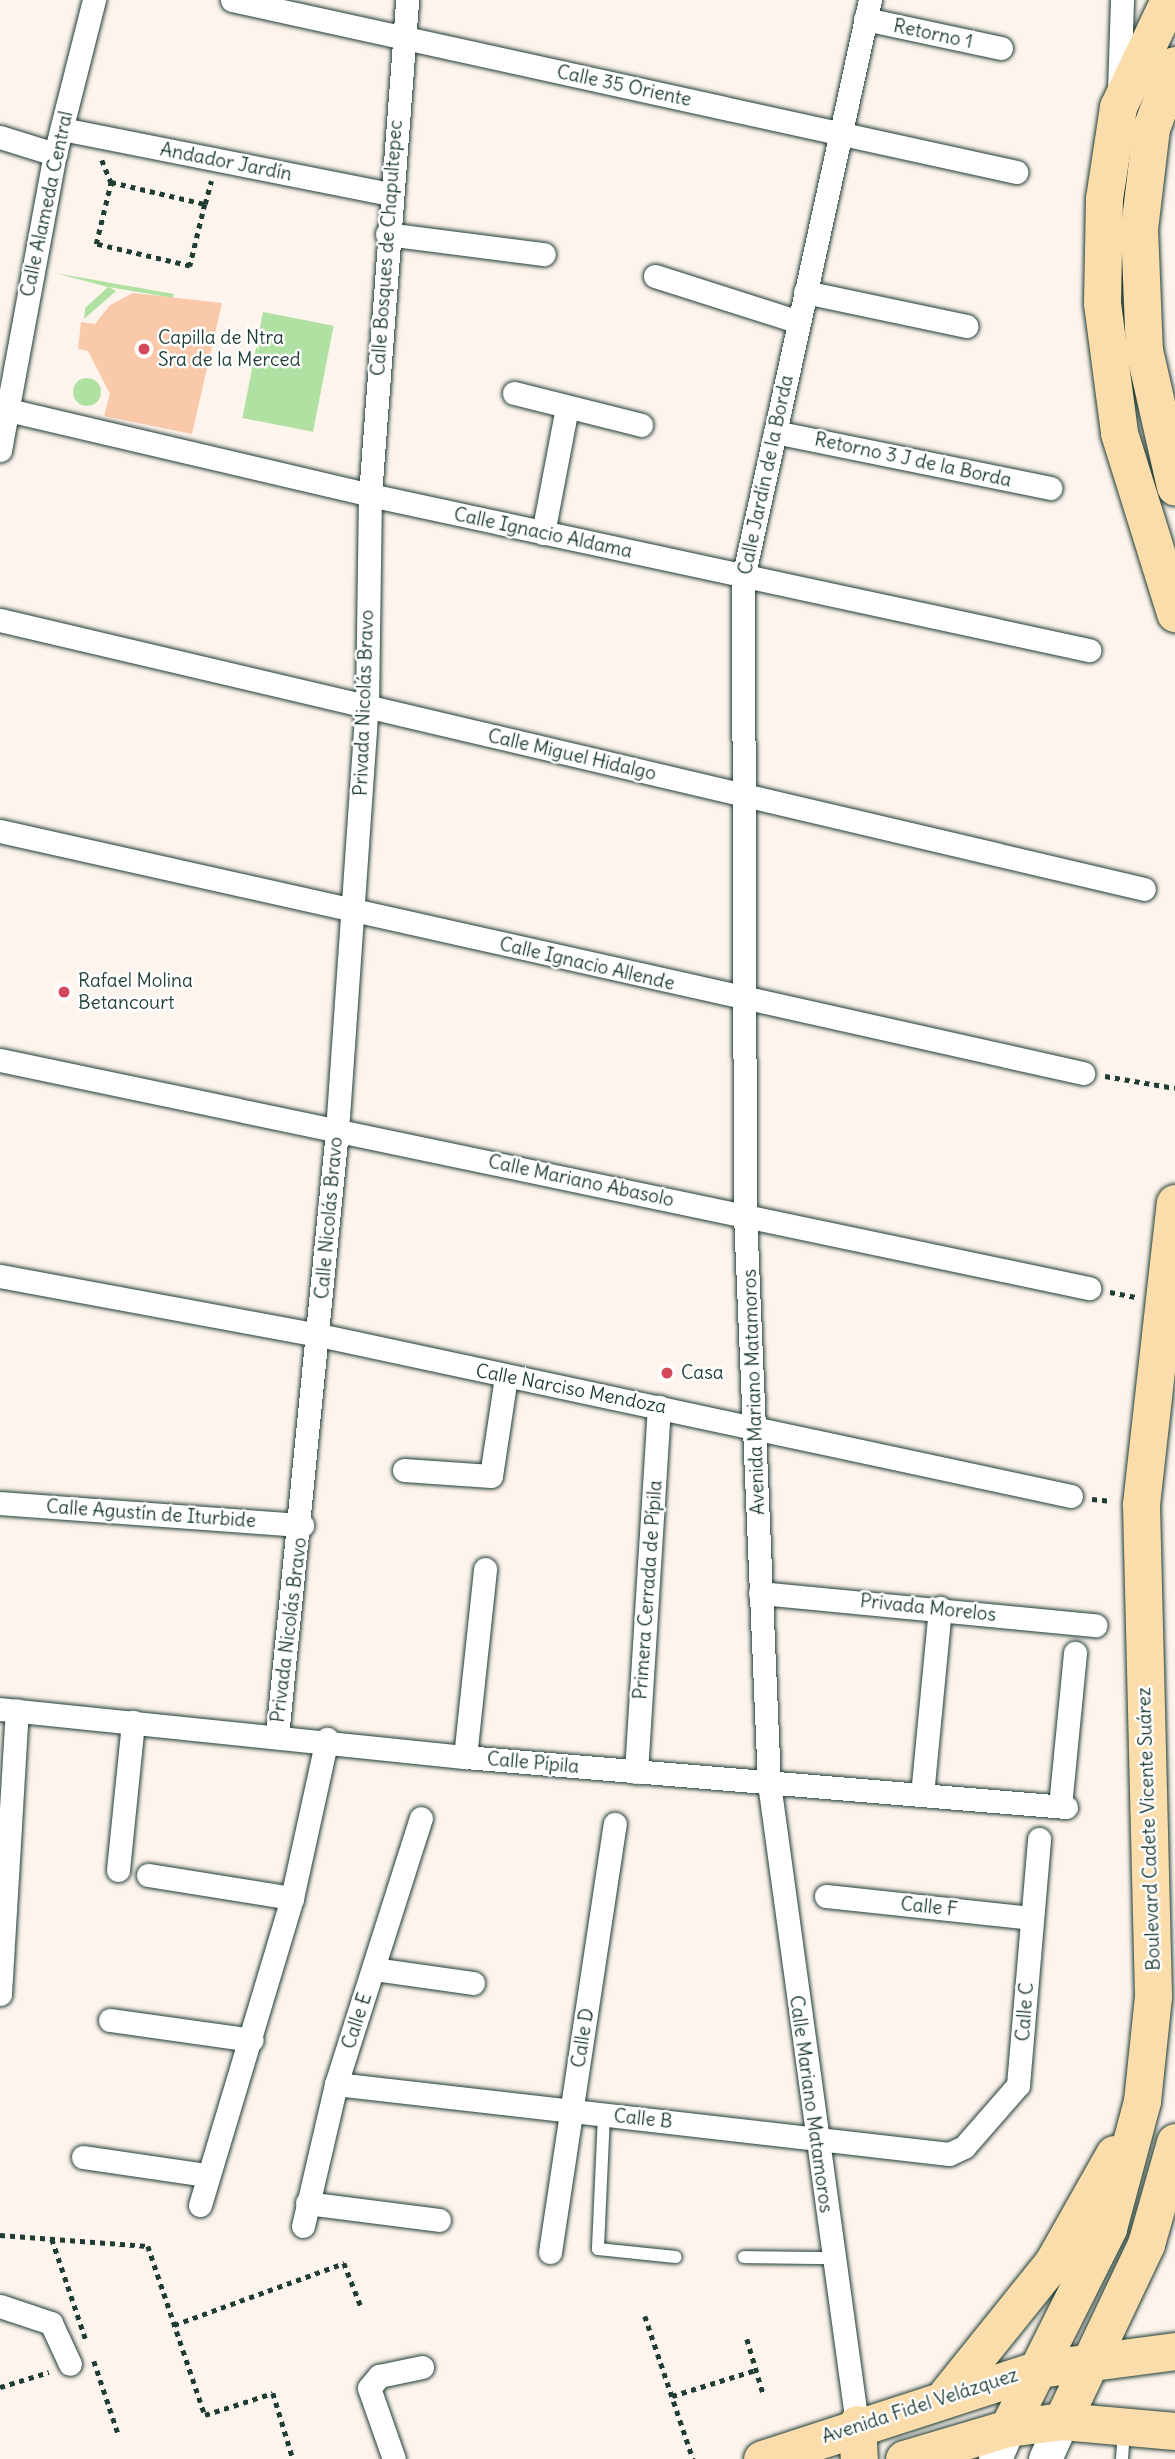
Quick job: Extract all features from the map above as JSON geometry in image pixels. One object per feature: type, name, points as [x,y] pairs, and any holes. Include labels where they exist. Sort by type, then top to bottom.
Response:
[{"type":"main road","points":[[1169,0],[1118,107],[1104,198],[1102,303],[1119,433],[1175,613]]},
{"type":"main road","points":[[1175,65],[1151,128],[1139,228],[1143,350],[1175,486]]},
{"type":"main road","name":"Boulevard Cadete Vicente Suárez","points":[[1001,2444],[1108,2228],[1142,2101],[1153,1971],[1141,1504],[1175,1203]]},
{"type":"main road","points":[[947,2394],[1053,2262],[1142,2101]]},
{"type":"main road","points":[[1045,2459],[1094,2360],[1146,2244],[1175,2142]]},
{"type":"main road","name":"Avenida Fidel Velázquez","points":[[762,2459],[858,2442],[947,2394],[1039,2369],[1175,2351]]},
{"type":"main road","points":[[904,2459],[1001,2444],[1062,2421],[1121,2450],[1175,2431]]},
{"type":"street","name":"Calle Alameda Central","points":[[0,450],[2,408],[55,154],[94,0]]},
{"type":"street","name":"Calle 35 Oriente","points":[[232,0],[1016,172]]},
{"type":"street","name":"Calle Bosques de Chapultepec","points":[[370,495],[389,194],[407,0]]},
{"type":"street","points":[[1118,107],[1122,0]]},
{"type":"street","name":"Retorno 1","points":[[868,10],[1001,48]]},
{"type":"street","name":"Calle Jardín de la Borda","points":[[743,1000],[746,796],[743,578],[868,10]]},
{"type":"street","name":"Andador Jardín","points":[[62,129],[389,194]]},
{"type":"street","points":[[0,137],[55,154]]},
{"type":"street","points":[[387,234],[544,254]]},
{"type":"street","points":[[655,276],[799,322]]},
{"type":"street","points":[[805,292],[966,326]]},
{"type":"street","points":[[514,393],[642,425]]},
{"type":"street","points":[[544,533],[567,407]]},
{"type":"street","name":"Calle Ignacio Aldama","points":[[2,408],[370,495],[743,578],[1088,650]]},
{"type":"street","name":"Retorno 3 J de la Borda","points":[[775,432],[1050,488]]},
{"type":"street","name":"Privada Nicolás Bravo","points":[[353,910],[367,707],[370,495]]},
{"type":"street","name":"Calle Miguel Hidalgo","points":[[0,620],[1144,889]]},
{"type":"street","name":"Calle Ignacio Allende","points":[[0,831],[743,1000],[1083,1073]]},
{"type":"street","name":"Calle Nicolás Bravo","points":[[302,1525],[337,1131],[353,910]]},
{"type":"street","name":"Avenida Mariano Matamoros","points":[[743,1000],[745,1215],[758,1427],[760,1593],[769,1783]]},
{"type":"street","name":"Calle Mariano Abasolo","points":[[0,1060],[1089,1288]]},
{"type":"street","name":"Calle Narciso Mendoza","points":[[0,1276],[319,1335],[1071,1496]]},
{"type":"street","points":[[404,1470],[491,1476],[506,1377]]},
{"type":"street","name":"Primera Cerrada de Pípila","points":[[636,1772],[659,1407]]},
{"type":"street","name":"Calle Agustín de Iturbide","points":[[0,1503],[302,1525]]},
{"type":"street","name":"Privada Nicolás Bravo","points":[[276,1735],[302,1525]]},
{"type":"street","points":[[465,1757],[485,1569]]},
{"type":"street","name":"Privada Morelos","points":[[760,1593],[940,1608],[1095,1625]]},
{"type":"street","points":[[922,1795],[940,1608]]},
{"type":"street","name":"Calle Pípila","points":[[8,1710],[327,1739],[465,1757],[1063,1807],[1075,1653]]},
{"type":"street","points":[[0,1994],[8,1710]]},
{"type":"street","points":[[118,1870],[133,1722]]},
{"type":"street","points":[[200,2205],[206,2175],[252,2040],[292,1898],[327,1739]]},
{"type":"street","name":"Calle Mariano Matamoros","points":[[769,1783],[831,2258],[858,2442]]},
{"type":"street","name":"Calle E","points":[[303,2226],[336,2084],[421,1818]]},
{"type":"street","name":"Calle D","points":[[550,2252],[615,1824]]},
{"type":"street","name":"Calle C","points":[[949,2154],[964,2147],[1018,2085],[1039,1839]]},
{"type":"street","points":[[148,1875],[292,1898]]},
{"type":"street","name":"Calle F","points":[[826,1896],[1031,1918]]},
{"type":"street","points":[[374,1969],[473,1983]]},
{"type":"street","points":[[110,2020],[252,2040]]},
{"type":"street","name":"Calle B","points":[[336,2084],[949,2154]]},
{"type":"street","points":[[83,2157],[206,2175]]},
{"type":"street","points":[[307,2203],[439,2220]]},
{"type":"street","points":[[0,2306],[51,2323],[70,2364]]},
{"type":"street","points":[[394,2459],[369,2388],[379,2376],[422,2367]]},
{"type":"lane","points":[[604,2115],[598,2249],[676,2257]]},
{"type":"lane","points":[[744,2257],[831,2258]]},
{"type":"path","points":[[111,182],[205,204],[190,267],[96,244],[111,182]]},
{"type":"path","points":[[1083,1073],[1175,1088]]},
{"type":"path","points":[[1089,1288],[1163,1300]]},
{"type":"path","points":[[1071,1496],[1141,1504]]},
{"type":"path","points":[[0,2235],[148,2246],[205,2415],[273,2393],[293,2459]]},
{"type":"path","points":[[174,2325],[344,2263],[362,2309]]},
{"type":"path","points":[[645,2316],[693,2459]]},
{"type":"path","points":[[747,2339],[764,2393]]},
{"type":"path","points":[[0,2388],[70,2364]]},
{"type":"path","points":[[672,2396],[756,2370]]},
{"type":"green space","points":[[55,273],[174,294],[173,298],[109,287],[116,291],[84,319],[85,308],[108,287]]},
{"type":"green space","points":[[263,312],[334,326],[313,432],[242,418]]},
{"type":"green space","points":[[87,378],[97,382],[101,392],[97,402],[87,406],[77,402],[73,392],[77,382]]},
{"type":"building","name":"Capilla de Ntra Sra de la Merced","points":[[133,293],[222,303],[192,434],[104,416],[110,394],[88,351],[78,349],[81,322],[95,324],[110,305]]},
{"type":"place","name":"Capilla de Ntra Sra de la Merced","points":[[144,349]]},
{"type":"place","name":"Rafael Molina Betancourt","points":[[64,992]]},
{"type":"place","name":"Casa","points":[[667,1373]]}]
